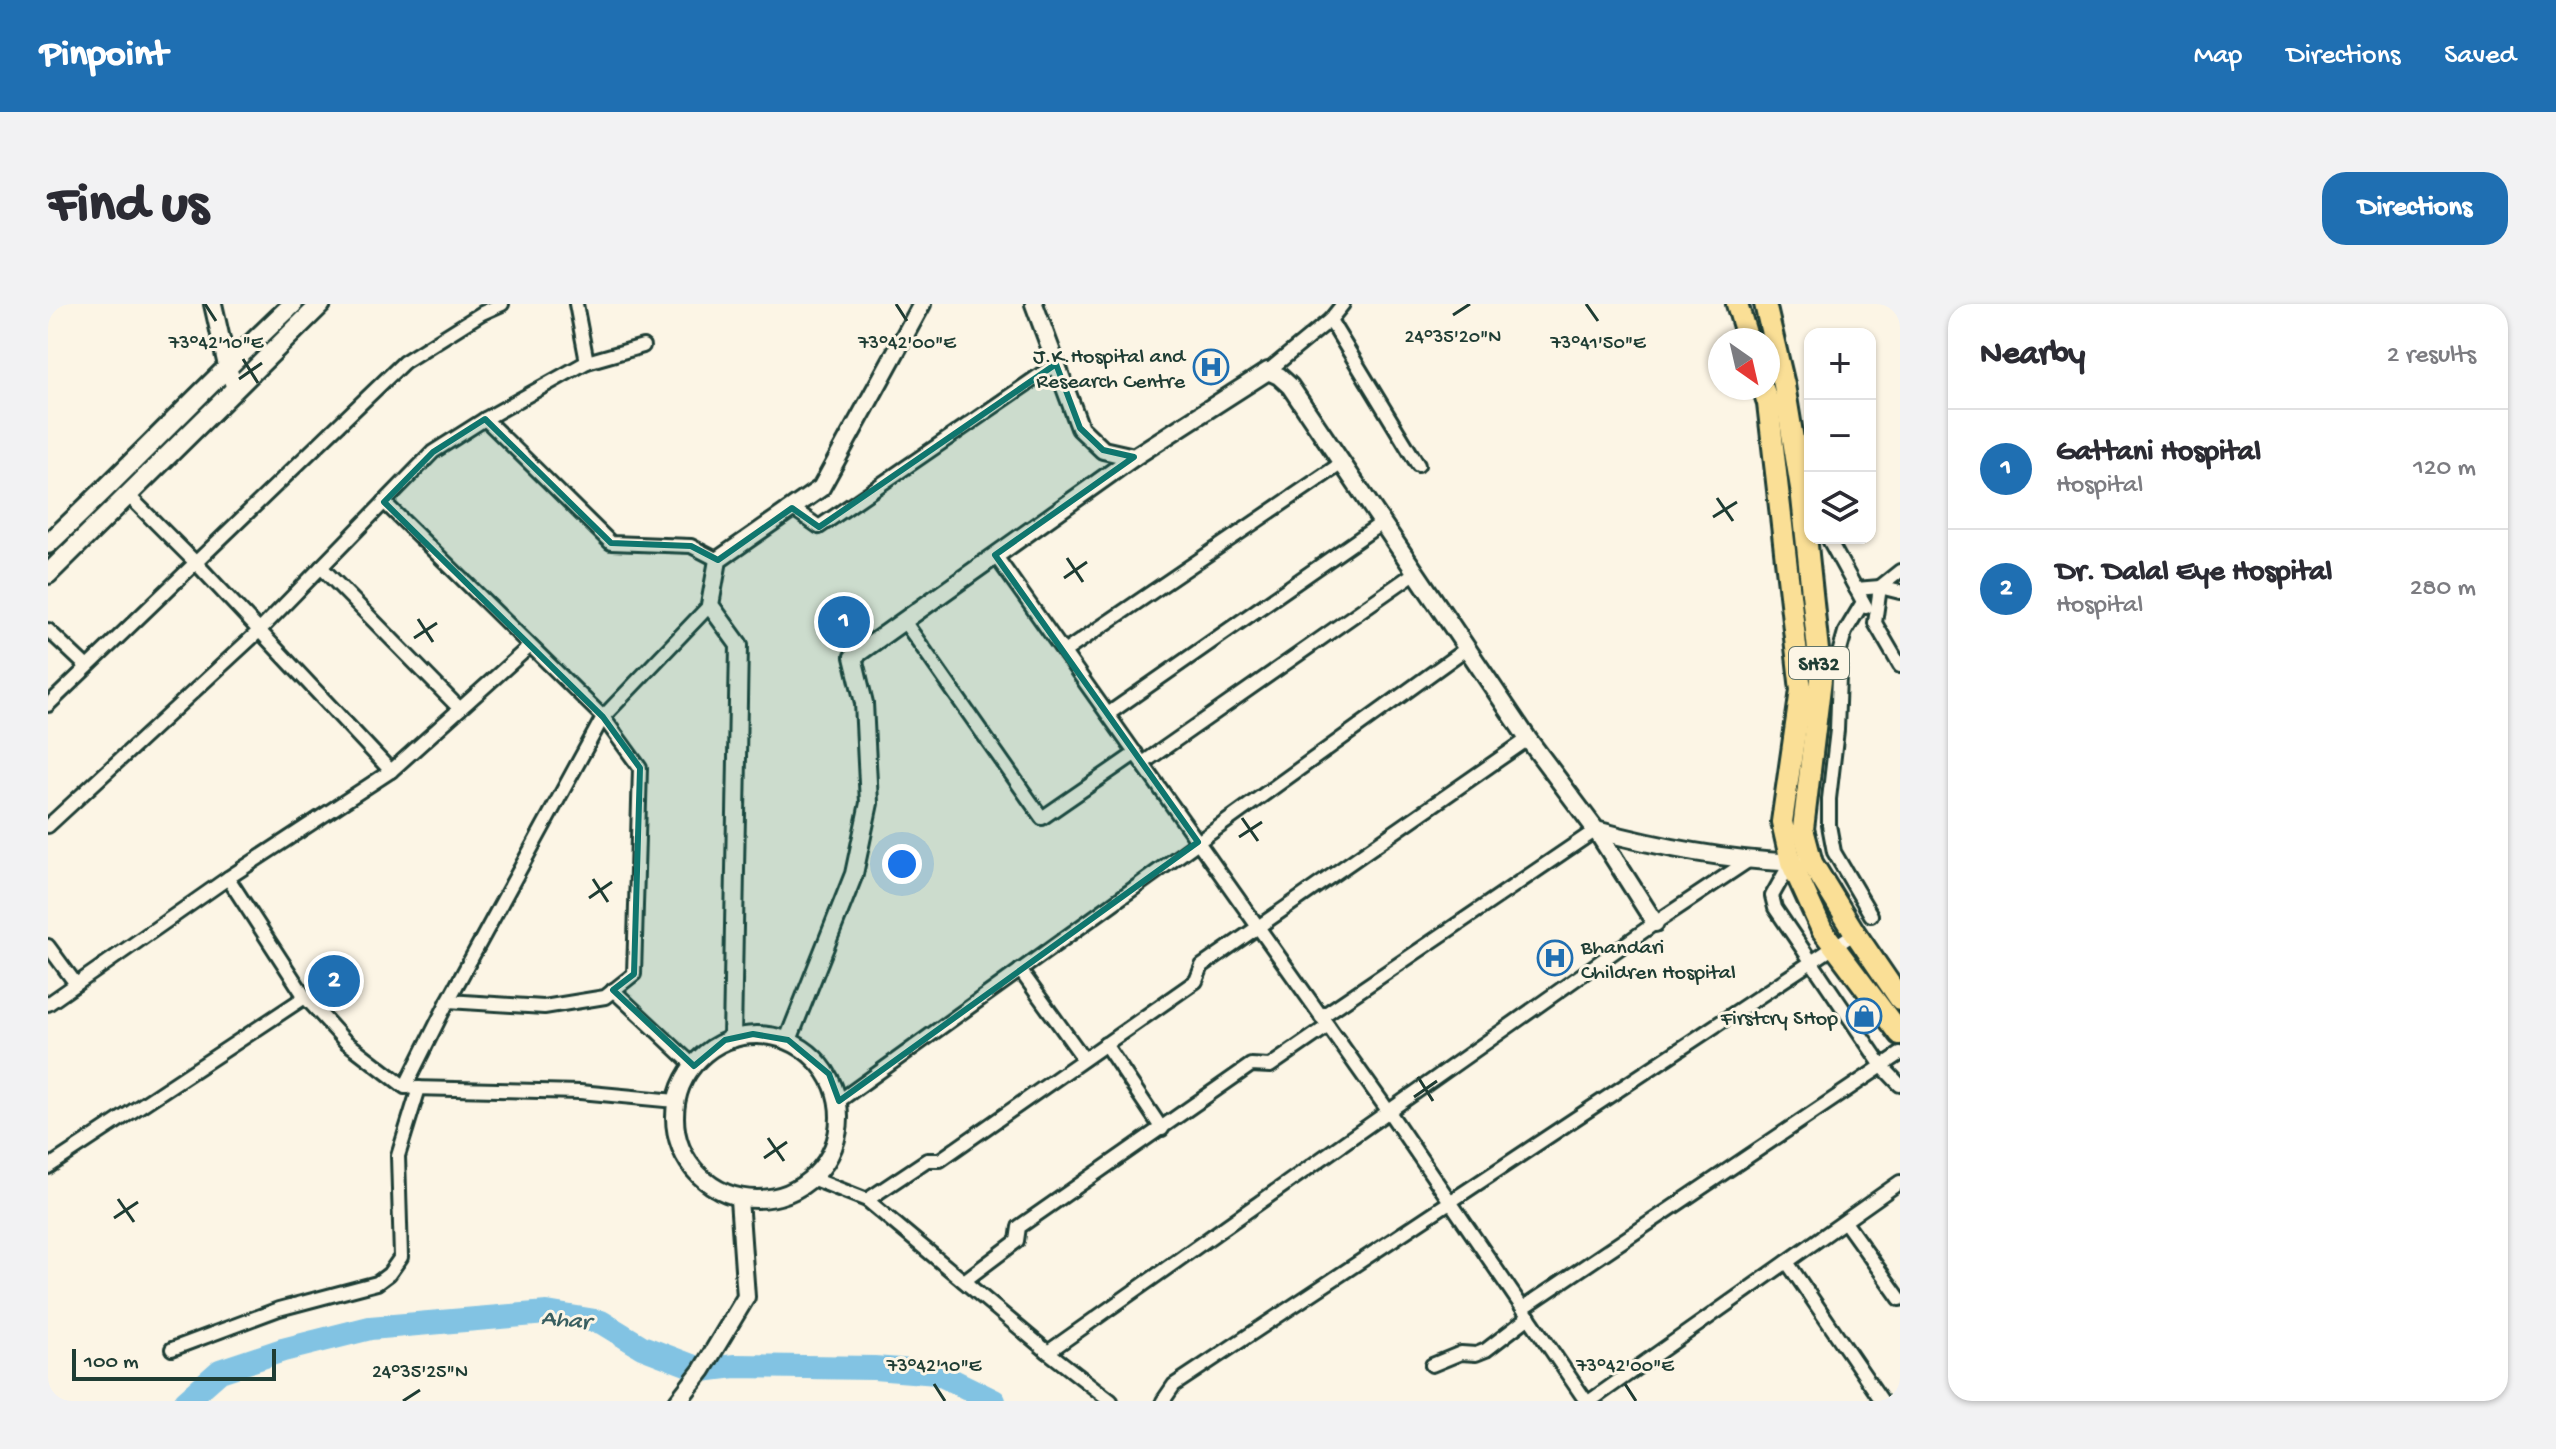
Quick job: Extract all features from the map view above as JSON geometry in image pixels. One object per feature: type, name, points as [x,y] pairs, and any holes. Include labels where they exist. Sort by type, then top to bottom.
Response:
[{"type":"main road","points":[[48,544],[293,304]]},
{"type":"main road","points":[[48,574],[321,304]]},
{"type":"main road","points":[[1737,304],[1744,328]]},
{"type":"main road","name":"SH32","points":[[1765,304],[1804,492]]},
{"type":"main road","points":[[1767,400],[1801,690],[1782,822],[1791,862],[1822,930],[1900,1034]]},
{"type":"main road","name":"SH32","points":[[1809,544],[1821,679],[1803,829],[1812,863],[1900,999]]},
{"type":"street","points":[[213,304],[235,388]]},
{"type":"street","points":[[48,705],[404,362],[482,313],[502,304]]},
{"type":"street","points":[[576,304],[587,362]]},
{"type":"street","points":[[172,1349],[279,1309],[377,1283],[389,1274],[401,1257],[398,1156],[412,1088],[448,1001],[603,717],[710,605],[718,560],[821,488],[922,304]]},
{"type":"street","points":[[1034,304],[1080,428],[1103,450],[1134,457]]},
{"type":"street","points":[[788,1040],[854,874],[869,803],[864,703],[853,657],[1134,457],[1268,371],[1330,320],[1343,304]]},
{"type":"street","points":[[1330,320],[1418,465]]},
{"type":"street","points":[[48,826],[259,631],[433,452],[587,362],[643,346]]},
{"type":"street","points":[[792,508],[819,527],[1056,364]]},
{"type":"street","points":[[1268,371],[1290,386],[1528,739],[1596,830],[1655,923]]},
{"type":"street","points":[[485,419],[611,543],[691,546],[718,560]]},
{"type":"street","points":[[1064,652],[1342,463]]},
{"type":"street","points":[[1776,483],[1804,497]]},
{"type":"street","points":[[129,496],[391,771]]},
{"type":"street","points":[[384,502],[603,717],[640,768],[634,974],[605,997],[544,1007],[448,1001]]},
{"type":"street","points":[[1108,714],[1383,522]]},
{"type":"street","points":[[1831,544],[1900,666]]},
{"type":"street","points":[[995,555],[1389,1112],[1588,1401],[1900,1182]]},
{"type":"street","points":[[321,567],[460,709]]},
{"type":"street","points":[[1875,623],[1880,587],[1900,571]]},
{"type":"street","points":[[904,621],[1042,818],[1139,758],[1416,572]]},
{"type":"street","points":[[1856,589],[1880,587],[1900,592]]},
{"type":"street","points":[[1863,602],[1845,632],[1840,650],[1829,825],[1834,852],[1871,915]]},
{"type":"street","points":[[710,605],[739,645],[732,1039]]},
{"type":"street","points":[[48,630],[87,667]]},
{"type":"street","points":[[48,1004],[228,878],[391,771],[530,646]]},
{"type":"street","points":[[839,1101],[1467,648]]},
{"type":"street","points":[[867,1200],[927,1160],[940,1160],[1196,981],[1202,966],[1528,739]]},
{"type":"street","points":[[964,1281],[1017,1241],[1019,1227],[1251,1065],[1270,1066],[1325,1022],[1596,830],[1670,847],[1751,859],[1812,863]]},
{"type":"street","points":[[1048,1352],[1655,923],[1751,859]]},
{"type":"street","points":[[1791,862],[1772,896],[1775,908],[1882,1066],[1900,1085]]},
{"type":"street","points":[[228,878],[305,997],[345,1041],[412,1088],[580,1092],[676,1101]]},
{"type":"street","points":[[1163,1401],[1174,1385],[1855,933]]},
{"type":"street","points":[[48,946],[76,984]]},
{"type":"street","points":[[1020,970],[1084,1059]]},
{"type":"street","points":[[613,990],[694,1066]]},
{"type":"street","points":[[48,1167],[305,997]]},
{"type":"street","points":[[753,1034],[788,1040],[813,1055],[829,1074],[839,1101],[836,1142],[823,1168],[801,1187],[787,1194],[758,1200],[739,1199],[712,1188],[688,1165],[676,1139],[674,1115],[680,1087],[701,1056],[725,1040],[732,1039],[753,1034]]},
{"type":"street","points":[[1105,1044],[1162,1129]]},
{"type":"street","points":[[1432,1365],[1461,1353],[1476,1354],[1486,1350],[1526,1313],[1900,1054]]},
{"type":"street","points":[[811,1178],[867,1200],[1111,1401]]},
{"type":"street","points":[[678,1401],[702,1370],[746,1297],[739,1199]]},
{"type":"street","points":[[1845,1222],[1900,1299]]},
{"type":"street","points":[[1787,1262],[1882,1401]]},
{"type":"highlighted area","points":[[1056,364],[1080,428],[1103,450],[1134,457],[995,555],[1198,842],[839,1101],[829,1074],[788,1040],[753,1034],[725,1040],[694,1066],[613,990],[634,974],[640,768],[603,717],[384,502],[433,452],[485,419],[611,543],[691,546],[718,560],[792,508],[819,527]]},
{"type":"waterway","name":"Ahar","points":[[186,1401],[220,1371],[283,1350],[370,1328],[547,1313],[601,1322],[642,1347],[702,1370],[735,1366],[874,1368],[937,1373],[994,1401]]},
{"type":"place","name":"J.K.Hospital and Research Centre","points":[[1211,367]]},
{"type":"place","name":"Gattani Hospital","points":[[844,622]]},
{"type":"place","name":"Bhandari Children Hospital","points":[[1555,958]]},
{"type":"place","name":"Dr. Dalal Eye Hospital","points":[[334,981]]},
{"type":"place","name":"Firstcry SHop","points":[[1864,1016]]}]
